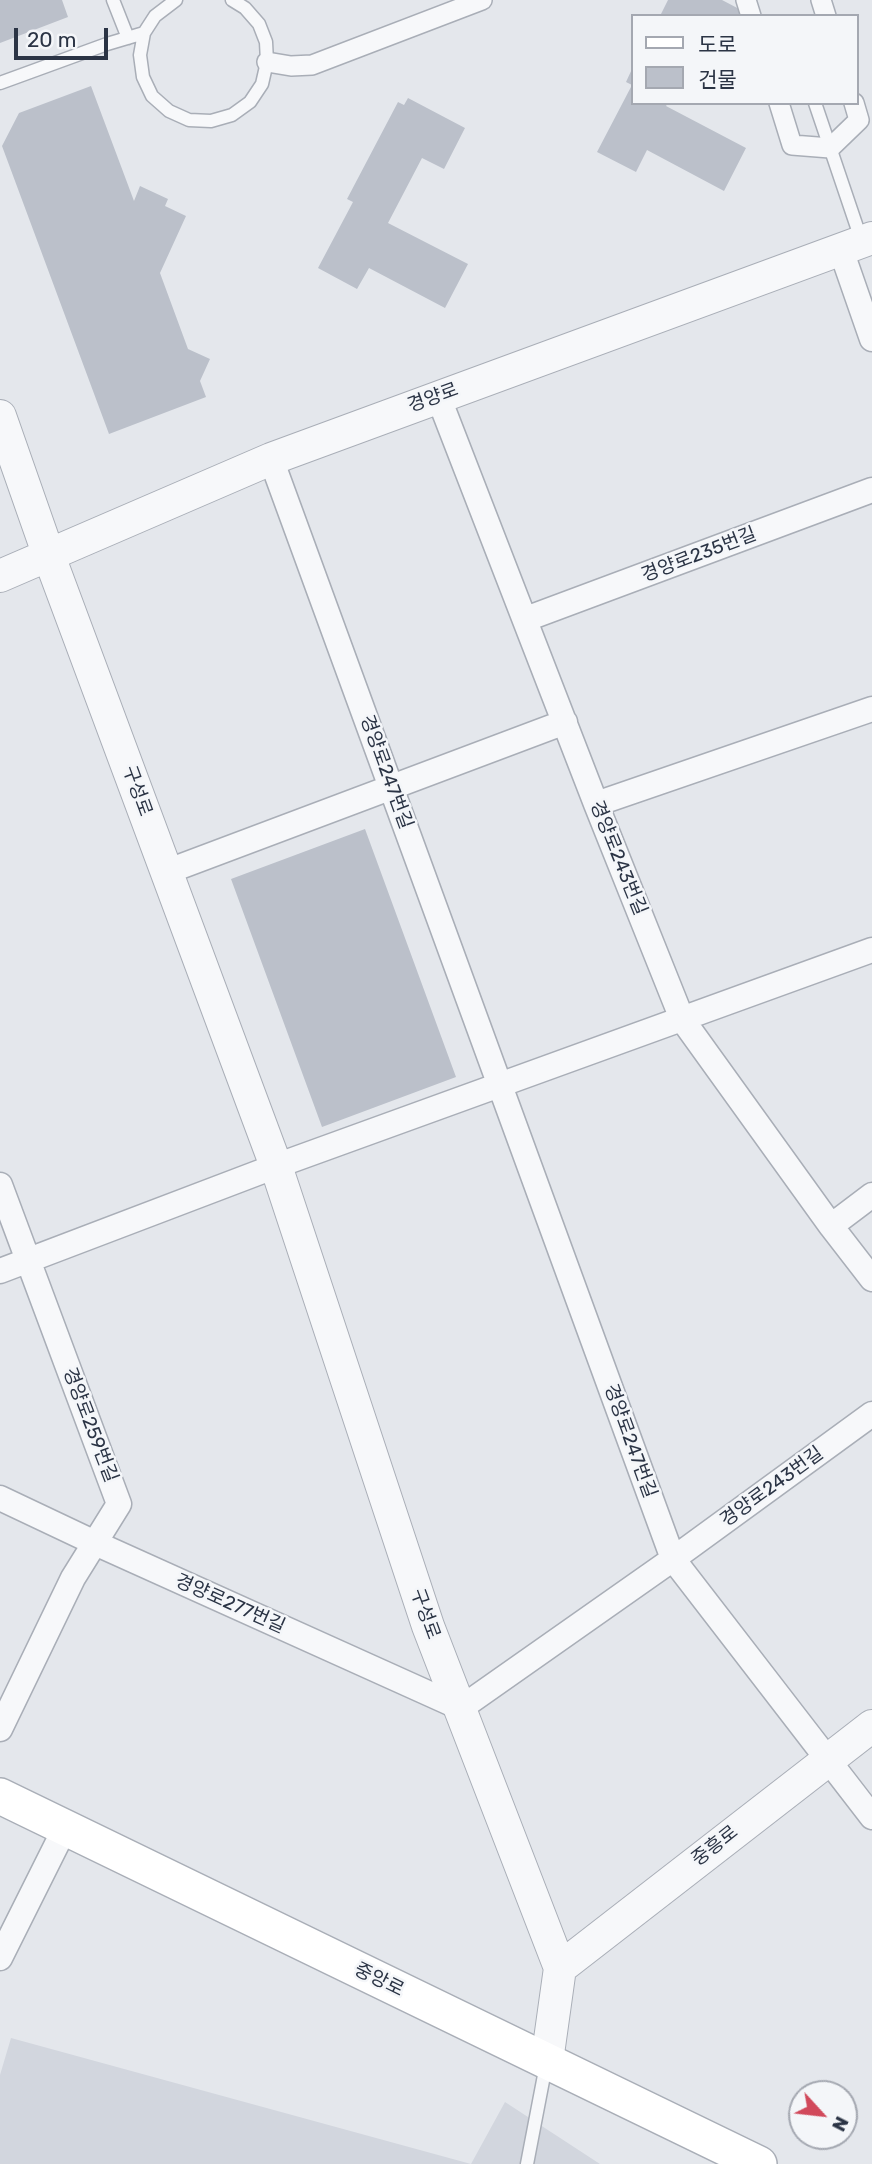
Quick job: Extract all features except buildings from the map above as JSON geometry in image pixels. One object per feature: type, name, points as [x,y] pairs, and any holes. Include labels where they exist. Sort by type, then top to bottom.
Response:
[{"type":"main road","name":"중앙로","points":[[0,1796],[759,2164]]},
{"type":"street","points":[[268,62],[291,66],[313,65],[482,0]]},
{"type":"street","points":[[780,105],[792,145],[830,148],[859,120],[855,105]]},
{"type":"street","points":[[858,243],[872,339]]},
{"type":"street","name":"경양로","points":[[0,576],[271,459],[858,243]]},
{"type":"street","name":"경양로243번길","points":[[438,396],[682,1019],[872,1279]]},
{"type":"street","name":"구성로","points":[[0,416],[49,556],[276,1166],[428,1626],[560,1968],[547,2061]]},
{"type":"street","name":"경양로247번길","points":[[271,459],[673,1559],[872,1817]]},
{"type":"street","name":"경양로235번길","points":[[526,619],[872,490]]},
{"type":"street","points":[[596,804],[872,709]]},
{"type":"street","points":[[166,872],[565,722]]},
{"type":"street","points":[[0,1271],[276,1166],[872,950]]},
{"type":"street","name":"경양로259번길","points":[[0,1185],[120,1504],[73,1578],[0,1730]]},
{"type":"street","points":[[831,1226],[872,1195]]},
{"type":"street","name":"경양로243번길","points":[[461,1708],[872,1415]]},
{"type":"street","name":"경양로277번길","points":[[0,1498],[461,1708]]},
{"type":"street","name":"중흥로","points":[[560,1968],[872,1726]]},
{"type":"street","points":[[0,1958],[65,1828]]},
{"type":"lane","points":[[113,0],[128,38]]},
{"type":"lane","points":[[176,0],[155,16],[144,33],[140,55],[143,77],[152,96],[169,111],[189,120],[211,121],[232,115],[250,102],[262,84],[268,62],[266,42],[259,24],[245,8],[232,0]]},
{"type":"lane","points":[[0,83],[144,33]]},
{"type":"lane","points":[[816,105],[858,243]]},
{"type":"lane","points":[[527,2164],[547,2061]]},
{"type":"shaded area","points":[[11,2038],[471,2164],[0,2164],[0,2075]]},
{"type":"shaded area","points":[[505,2102],[600,2164],[471,2164]]}]
